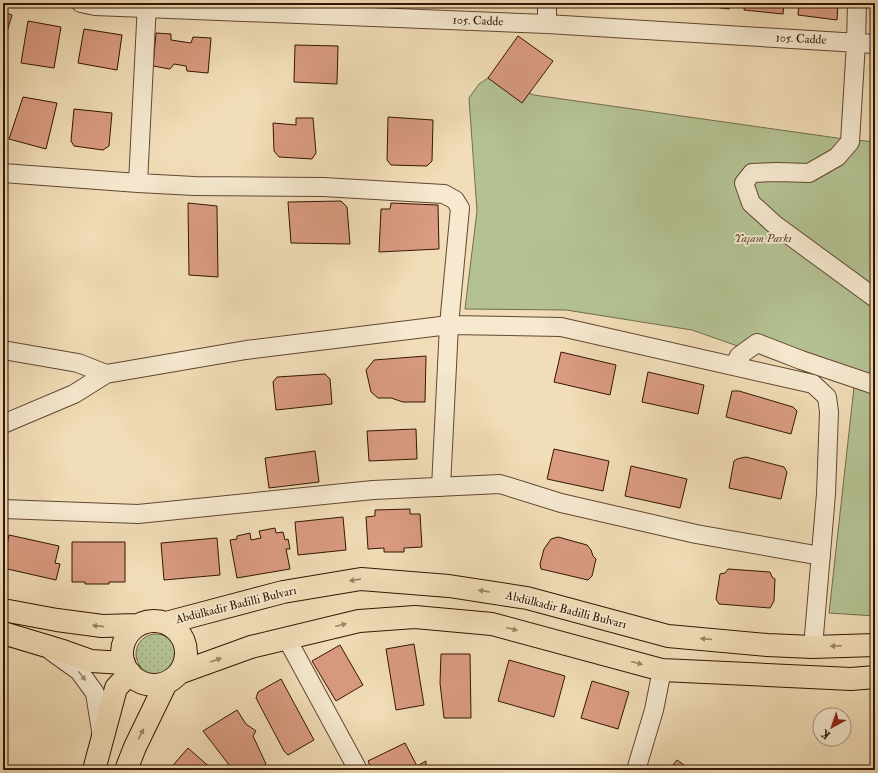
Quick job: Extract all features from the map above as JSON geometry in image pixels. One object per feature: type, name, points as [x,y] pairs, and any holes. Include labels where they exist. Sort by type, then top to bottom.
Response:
[{"type":"main road","name":"Abdülkadir Badilli Bulvarı","points":[[166,623],[283,592],[361,579],[449,586],[527,598],[668,636],[767,645],[813,647],[875,645]]},
{"type":"main road","points":[[3,610],[57,620],[102,626],[137,625],[156,621],[166,623],[178,632],[186,645],[186,660],[172,678],[135,747],[126,770]]},
{"type":"main road","points":[[3,633],[92,661],[127,668],[142,682],[158,685],[172,678],[252,647],[359,621],[423,618],[492,624],[662,670],[851,679],[875,677]]},
{"type":"main road","points":[[94,770],[116,688],[127,668],[123,650],[126,638],[137,625]]},
{"type":"street","name":"105. Cadde","points":[[81,3],[95,6],[147,5],[547,24],[875,44]]},
{"type":"street","points":[[547,3],[547,24]]},
{"type":"street","points":[[857,3],[850,142],[837,157],[809,173],[752,173],[744,184],[752,203],[774,224],[875,298]]},
{"type":"street","points":[[138,183],[147,5]]},
{"type":"street","points":[[3,173],[194,186],[323,187],[444,194],[455,200],[460,208],[449,325],[441,486]]},
{"type":"street","points":[[3,424],[74,394],[106,374],[246,350],[449,325],[561,327],[813,384],[827,397],[829,412],[826,494],[813,647]]},
{"type":"street","points":[[734,366],[739,356],[757,342],[801,360],[875,385]]},
{"type":"street","points":[[3,350],[78,363],[106,374]]},
{"type":"street","points":[[3,510],[138,514],[373,490],[500,484],[561,503],[696,534],[821,556]]},
{"type":"street","points":[[287,639],[358,770]]},
{"type":"street","points":[[40,644],[80,671],[95,693],[102,740]]},
{"type":"street","points":[[636,770],[654,710],[662,670]]},
{"type":"green space","name":"Yaşam Parkı","points":[[488,78],[534,95],[837,138],[875,142],[875,616],[829,613],[854,387],[692,330],[566,310],[465,309],[477,211],[469,98],[479,84]]},
{"type":"green space","points":[[152,634],[160,634],[167,637],[173,643],[176,654],[173,665],[167,671],[160,674],[152,674],[145,671],[139,665],[136,658],[136,650],[139,643],[145,637]]},
{"type":"building","points":[[691,3],[730,3],[729,9]]},
{"type":"building","points":[[745,3],[784,3],[783,14],[744,10]]},
{"type":"building","points":[[799,3],[838,3],[837,20],[798,15]]},
{"type":"building","points":[[3,12],[12,15],[3,45]]},
{"type":"building","points":[[28,21],[61,27],[54,68],[21,63]]},
{"type":"building","points":[[84,29],[122,35],[117,70],[78,63]]},
{"type":"building","points":[[156,33],[171,34],[171,40],[191,43],[193,37],[211,38],[208,73],[187,71],[186,66],[174,64],[170,69],[153,66]]},
{"type":"building","points":[[518,36],[553,61],[522,103],[488,78]]},
{"type":"building","points":[[295,45],[338,46],[337,84],[294,82]]},
{"type":"building","points":[[875,82],[875,102],[872,102]]},
{"type":"building","points":[[23,97],[57,103],[46,149],[9,139]]},
{"type":"building","points":[[74,109],[112,113],[109,146],[103,150],[74,146],[71,141]]},
{"type":"building","points":[[388,117],[433,120],[432,161],[427,166],[391,165],[387,160]]},
{"type":"building","points":[[296,118],[313,118],[316,153],[312,159],[279,157],[274,151],[273,123],[296,125]]},
{"type":"building","points":[[341,201],[347,207],[350,244],[291,243],[288,202]]},
{"type":"building","points":[[188,203],[217,206],[218,277],[189,275]]},
{"type":"building","points":[[391,203],[438,205],[439,249],[379,252],[381,209],[390,209]]},
{"type":"building","points":[[561,352],[616,365],[610,395],[554,382]]},
{"type":"building","points":[[426,356],[425,402],[403,402],[391,398],[378,398],[371,392],[366,370],[374,360]]},
{"type":"building","points":[[648,372],[704,385],[698,414],[642,402]]},
{"type":"building","points":[[325,374],[330,379],[332,404],[276,410],[273,382],[277,377]]},
{"type":"building","points":[[732,391],[739,391],[793,407],[797,411],[791,434],[726,417]]},
{"type":"building","points":[[416,429],[417,459],[369,461],[367,431]]},
{"type":"building","points":[[554,449],[609,461],[603,491],[547,479]]},
{"type":"building","points":[[315,451],[319,482],[269,488],[265,458]]},
{"type":"building","points":[[746,457],[784,467],[787,472],[781,499],[729,488],[734,461]]},
{"type":"building","points":[[631,466],[687,479],[680,508],[625,496]]},
{"type":"building","points":[[410,509],[410,514],[420,514],[422,547],[404,548],[404,552],[384,552],[384,548],[368,549],[366,517],[375,516],[375,510]]},
{"type":"building","points":[[343,517],[346,550],[298,555],[295,522]]},
{"type":"building","points":[[275,528],[276,533],[283,532],[285,540],[288,539],[290,549],[286,549],[290,569],[237,578],[230,540],[237,539],[237,536],[250,533],[251,540],[261,538],[259,531]]},
{"type":"building","points":[[9,535],[59,546],[55,563],[60,564],[56,580],[3,568],[3,550],[6,550]]},
{"type":"building","points":[[558,537],[587,545],[591,550],[596,559],[592,576],[588,580],[541,569],[540,564],[544,549],[551,539]]},
{"type":"building","points":[[217,538],[220,575],[164,580],[161,543]]},
{"type":"building","points":[[72,542],[125,542],[125,582],[85,584],[85,582],[72,582]]},
{"type":"building","points":[[728,569],[770,572],[772,577],[775,579],[774,601],[770,608],[719,604],[716,599],[720,574],[725,573]]},
{"type":"building","points":[[414,644],[424,705],[396,710],[386,649]]},
{"type":"building","points":[[340,645],[363,685],[336,701],[312,661]]},
{"type":"building","points":[[441,654],[470,654],[471,718],[444,718],[440,683]]},
{"type":"building","points":[[509,660],[565,676],[554,717],[498,701]]},
{"type":"building","points":[[281,679],[314,740],[288,755],[284,751],[256,698],[258,692]]},
{"type":"building","points":[[592,681],[629,692],[618,729],[581,718]]},
{"type":"building","points":[[237,710],[246,724],[256,731],[253,736],[266,764],[259,770],[233,770],[203,731]]},
{"type":"building","points":[[405,743],[417,766],[426,761],[426,770],[372,770],[368,761]]},
{"type":"building","points":[[188,748],[213,770],[169,770]]},
{"type":"building","points":[[677,760],[691,770],[669,770]]}]
